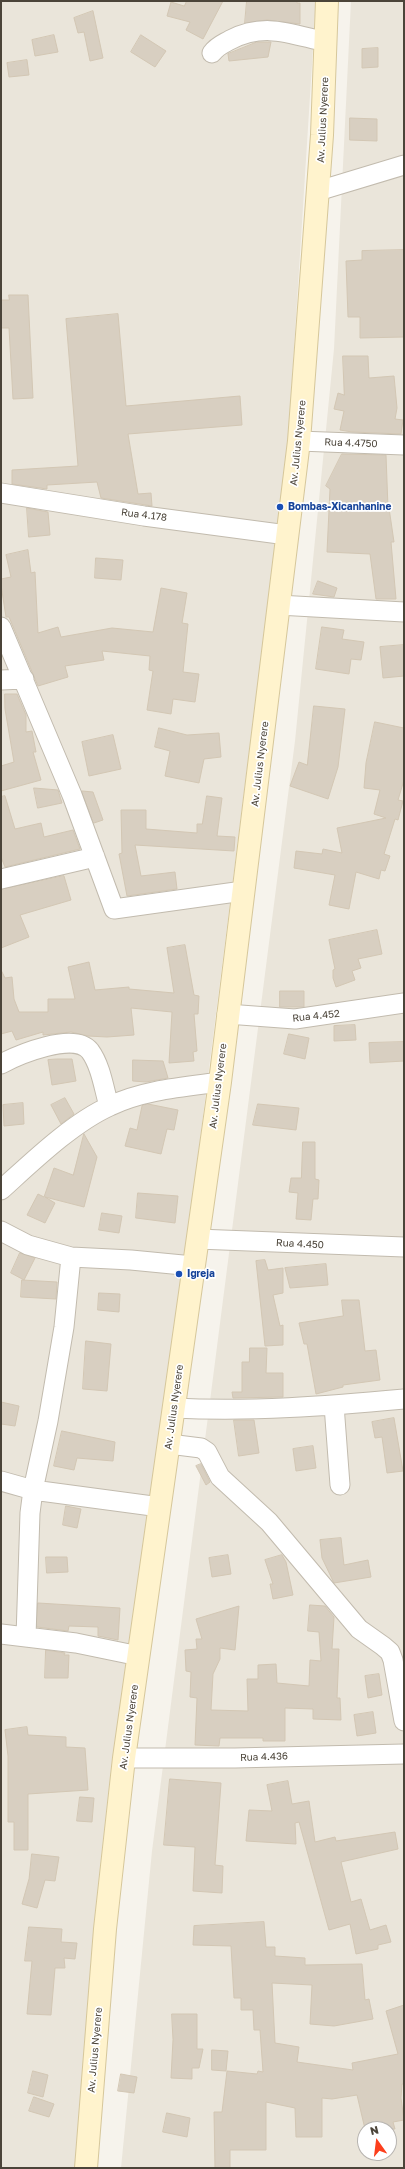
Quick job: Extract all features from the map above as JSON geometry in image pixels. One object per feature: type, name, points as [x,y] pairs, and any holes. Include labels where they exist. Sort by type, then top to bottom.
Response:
[{"type":"main road","name":"Av. Julius Nyerere","points":[[86,2168],[105,1930],[124,1758],[220,1082],[227,1014],[299,441],[318,191],[327,1]]},
{"type":"street","points":[[212,52],[216,47],[245,32],[268,30],[326,42]]},
{"type":"street","points":[[318,191],[404,165]]},
{"type":"street","name":"Rua 4.4750","points":[[299,441],[404,445]]},
{"type":"street","name":"Rua 4.178","points":[[1,493],[144,516],[287,535]]},
{"type":"street","points":[[278,605],[404,612]]},
{"type":"street","points":[[1,627],[24,679],[95,857],[114,909],[243,891]]},
{"type":"street","points":[[1,680],[24,679]]},
{"type":"street","points":[[1,879],[95,857]]},
{"type":"street","name":"Rua 4.452","points":[[227,1014],[295,1019],[404,1003]]},
{"type":"street","points":[[1,1064],[20,1054],[44,1046],[74,1044],[85,1047],[90,1051],[97,1064],[109,1106]]},
{"type":"street","points":[[1,1190],[64,1136],[109,1106],[171,1088],[220,1082]]},
{"type":"street","points":[[1,1231],[28,1245],[71,1257],[131,1260],[193,1266]]},
{"type":"street","name":"Rua 4.450","points":[[197,1239],[404,1247]]},
{"type":"street","points":[[26,1637],[30,1513],[64,1327],[71,1257]]},
{"type":"street","points":[[174,1408],[224,1411],[282,1410],[404,1399]]},
{"type":"street","points":[[334,1405],[340,1485]]},
{"type":"street","points":[[169,1444],[201,1448],[207,1452],[220,1477],[269,1522],[359,1628],[390,1652],[393,1660],[404,1722]]},
{"type":"street","points":[[1,1481],[33,1490],[160,1507]]},
{"type":"street","points":[[1,1634],[76,1643],[139,1656]]},
{"type":"street","name":"Rua 4.436","points":[[124,1758],[235,1758],[404,1754]]},
{"type":"shaded area","points":[[1,1],[316,1],[288,444],[155,1496],[82,2168],[1,2168]]},
{"type":"shaded area","points":[[351,1],[404,1],[404,2168],[121,2168],[152,1851],[295,741],[334,349]]},
{"type":"building","points":[[187,1],[223,1],[203,39],[186,30],[190,22],[167,16],[171,2],[184,6]]},
{"type":"building","points":[[247,1],[297,1],[297,3],[300,3],[300,24],[267,20],[245,23]]},
{"type":"building","points":[[93,11],[103,58],[90,61],[84,32],[78,33],[74,18]]},
{"type":"building","points":[[54,35],[58,52],[35,56],[32,40]]},
{"type":"building","points":[[141,35],[166,51],[155,67],[131,52]]},
{"type":"building","points":[[257,42],[271,42],[268,57],[229,61],[228,54]]},
{"type":"building","points":[[378,48],[378,67],[362,68],[362,49]]},
{"type":"building","points":[[27,60],[29,75],[9,77],[7,63]]},
{"type":"building","points":[[350,118],[377,119],[377,141],[350,140]]},
{"type":"building","points":[[404,250],[404,337],[360,338],[360,317],[348,317],[346,261],[362,260],[362,251]]},
{"type":"building","points":[[9,295],[28,295],[33,398],[13,399],[9,328],[1,328],[1,300],[9,300]]},
{"type":"building","points":[[118,314],[126,406],[240,396],[242,425],[128,434],[138,494],[151,493],[152,506],[101,498],[97,482],[47,485],[47,489],[12,484],[12,470],[78,466],[66,319]]},
{"type":"building","points":[[343,356],[368,356],[369,378],[394,376],[397,408],[395,419],[403,420],[401,434],[352,432],[340,430],[344,411],[334,409],[338,393],[344,395]]},
{"type":"building","points":[[342,454],[386,455],[388,508],[394,542],[391,542],[396,599],[376,599],[370,554],[327,552],[330,489],[326,486]]},
{"type":"building","points":[[27,508],[48,512],[50,535],[29,537]]},
{"type":"building","points":[[28,550],[31,573],[35,572],[38,633],[58,627],[61,637],[112,628],[153,632],[161,588],[187,593],[182,623],[188,624],[183,672],[199,674],[195,702],[173,699],[171,714],[147,710],[153,671],[149,670],[150,656],[102,651],[104,660],[65,666],[68,677],[38,686],[9,617],[6,617],[1,585],[1,579],[11,577],[6,555]]},
{"type":"building","points":[[96,558],[123,560],[121,580],[95,578]]},
{"type":"building","points":[[318,581],[337,588],[334,597],[313,594]]},
{"type":"building","points":[[322,627],[344,630],[342,639],[364,642],[361,660],[351,659],[349,674],[316,669]]},
{"type":"building","points":[[404,645],[404,676],[383,678],[380,647]]},
{"type":"building","points":[[5,694],[17,694],[26,715],[26,732],[32,731],[36,752],[33,752],[41,780],[1,791],[1,766],[14,762],[5,709]]},
{"type":"building","points":[[314,706],[345,709],[338,767],[328,799],[290,786],[299,762],[307,765]]},
{"type":"building","points":[[375,722],[404,728],[404,780],[398,800],[403,801],[398,820],[395,819],[384,854],[390,856],[385,871],[381,870],[379,879],[356,872],[349,909],[329,905],[335,875],[294,868],[296,851],[322,854],[323,849],[342,853],[337,828],[386,818],[374,814],[380,790],[364,788],[366,763]]},
{"type":"building","points":[[159,728],[187,735],[219,733],[221,757],[204,759],[199,783],[165,776],[170,751],[155,747]]},
{"type":"building","points":[[113,735],[121,769],[89,776],[82,742]]},
{"type":"building","points":[[34,788],[58,790],[62,803],[38,808]]},
{"type":"building","points":[[82,791],[93,792],[103,820],[94,823]]},
{"type":"building","points":[[5,796],[15,829],[41,823],[44,837],[73,830],[80,849],[5,867],[1,857],[1,797]]},
{"type":"building","points":[[207,796],[222,798],[217,836],[235,837],[234,851],[135,845],[141,876],[175,872],[177,889],[127,896],[119,854],[122,853],[121,810],[146,810],[146,829],[197,833],[197,824],[202,824]]},
{"type":"building","points":[[64,876],[71,900],[20,915],[29,937],[1,948],[1,890]]},
{"type":"building","points":[[377,930],[382,954],[358,959],[361,968],[352,971],[355,980],[336,987],[333,978],[333,970],[335,969],[329,940]]},
{"type":"building","points":[[185,945],[194,995],[199,996],[198,1014],[194,1014],[197,1051],[193,1052],[194,1061],[169,1063],[172,1012],[131,1008],[134,1035],[107,1037],[88,1036],[71,1032],[43,1035],[43,1032],[16,1040],[12,1031],[1,1034],[1,970],[5,978],[12,977],[14,999],[19,1012],[48,1012],[48,999],[75,999],[68,967],[89,962],[95,990],[129,987],[129,989],[174,993],[167,948]]},
{"type":"building","points":[[280,991],[304,991],[304,1007],[280,1007]]},
{"type":"building","points":[[355,1025],[356,1040],[334,1041],[334,1026]]},
{"type":"building","points":[[289,1034],[309,1038],[305,1059],[284,1054]]},
{"type":"building","points":[[404,1042],[404,1061],[370,1063],[369,1043]]},
{"type":"building","points":[[72,1059],[76,1081],[52,1085],[48,1060]]},
{"type":"building","points":[[133,1060],[163,1061],[168,1078],[146,1082],[133,1081]]},
{"type":"building","points":[[65,1098],[74,1114],[61,1124],[51,1105]]},
{"type":"building","points":[[23,1103],[24,1124],[4,1126],[3,1105]]},
{"type":"building","points":[[148,1104],[178,1110],[174,1130],[167,1129],[161,1154],[125,1146],[130,1128],[137,1130],[142,1106]]},
{"type":"building","points":[[258,1104],[299,1108],[296,1130],[253,1125]]},
{"type":"building","points":[[84,1134],[97,1157],[84,1207],[45,1197],[55,1203],[45,1223],[27,1215],[38,1194],[44,1197],[54,1168],[73,1175]]},
{"type":"building","points":[[303,1142],[315,1142],[315,1179],[319,1180],[318,1199],[313,1199],[311,1220],[296,1219],[298,1193],[289,1192],[291,1178],[301,1178]]},
{"type":"building","points":[[138,1193],[178,1196],[175,1223],[136,1218]]},
{"type":"building","points":[[102,1213],[122,1216],[119,1233],[99,1230]]},
{"type":"building","points":[[20,1253],[35,1258],[24,1280],[11,1273]]},
{"type":"building","points":[[265,1260],[268,1270],[283,1268],[283,1293],[273,1295],[280,1326],[283,1325],[283,1345],[265,1346],[256,1261]]},
{"type":"building","points":[[326,1264],[328,1285],[290,1288],[285,1268]]},
{"type":"building","points":[[22,1280],[57,1282],[56,1299],[21,1297]]},
{"type":"building","points":[[99,1293],[120,1294],[119,1312],[98,1310]]},
{"type":"building","points":[[342,1300],[359,1300],[365,1351],[376,1350],[380,1380],[343,1385],[343,1387],[316,1394],[307,1344],[304,1344],[299,1323],[343,1316]]},
{"type":"building","points":[[86,1341],[111,1344],[107,1391],[83,1389]]},
{"type":"building","points":[[250,1348],[267,1348],[266,1373],[283,1373],[283,1397],[233,1398],[232,1392],[242,1392],[242,1362],[249,1362]]},
{"type":"building","points":[[1,1402],[19,1406],[15,1426],[1,1424]]},
{"type":"building","points":[[394,1418],[403,1471],[387,1473],[382,1437],[375,1438],[372,1422]]},
{"type":"building","points":[[234,1420],[254,1420],[259,1453],[239,1456]]},
{"type":"building","points":[[62,1431],[115,1442],[113,1461],[77,1458],[74,1470],[54,1466]]},
{"type":"building","points":[[313,1446],[316,1468],[296,1471],[293,1449]]},
{"type":"building","points":[[201,1464],[210,1482],[206,1485],[196,1466]]},
{"type":"building","points":[[66,1506],[81,1509],[77,1528],[63,1525]]},
{"type":"building","points":[[341,1538],[344,1565],[368,1560],[371,1577],[334,1583],[322,1558],[320,1540]]},
{"type":"building","points":[[228,1555],[231,1574],[212,1577],[209,1558]]},
{"type":"building","points":[[282,1555],[286,1562],[293,1595],[273,1599],[270,1584],[273,1584],[265,1560]]},
{"type":"building","points":[[46,1557],[67,1557],[68,1572],[47,1573]]},
{"type":"building","points":[[38,1603],[120,1608],[118,1640],[98,1636],[98,1627],[69,1626],[68,1631],[37,1627]]},
{"type":"building","points":[[310,1605],[325,1606],[334,1617],[332,1649],[339,1649],[337,1698],[340,1698],[341,1720],[313,1719],[313,1709],[285,1708],[285,1741],[263,1741],[263,1738],[220,1738],[219,1746],[195,1745],[197,1698],[190,1697],[191,1672],[186,1671],[185,1650],[197,1649],[196,1639],[202,1639],[196,1619],[239,1606],[235,1650],[220,1648],[220,1659],[213,1674],[211,1710],[248,1711],[247,1679],[258,1679],[258,1665],[276,1664],[277,1683],[309,1686],[310,1660],[321,1661],[319,1632],[308,1631]]},
{"type":"building","points":[[46,1650],[69,1655],[68,1678],[45,1678]]},
{"type":"building","points":[[379,1674],[382,1695],[368,1698],[365,1676]]},
{"type":"building","points":[[373,1712],[376,1733],[357,1736],[354,1715]]},
{"type":"building","points":[[27,1727],[28,1735],[66,1737],[66,1747],[85,1748],[88,1790],[28,1794],[28,1850],[14,1850],[14,1822],[8,1822],[8,1756],[5,1730]]},
{"type":"building","points":[[170,1779],[221,1783],[215,1865],[223,1866],[222,1893],[193,1891],[195,1847],[164,1845]]},
{"type":"building","points":[[288,1781],[292,1804],[309,1801],[315,1842],[335,1837],[336,1841],[395,1832],[398,1849],[341,1862],[351,1902],[361,1899],[370,1930],[386,1925],[391,1942],[378,1945],[378,1949],[356,1954],[350,1924],[329,1930],[299,1822],[295,1823],[296,1844],[246,1841],[249,1810],[272,1811],[267,1785]]},
{"type":"building","points":[[80,1797],[94,1798],[92,1822],[77,1821]]},
{"type":"building","points":[[32,1854],[59,1857],[55,1881],[45,1880],[37,1908],[22,1904],[29,1879]]},
{"type":"building","points":[[264,1922],[266,1947],[275,1947],[275,1956],[305,1958],[305,1965],[362,1964],[365,2000],[369,1999],[373,2019],[334,2026],[310,2024],[312,1985],[272,1983],[275,2043],[299,2047],[297,2062],[353,2070],[352,2063],[398,2054],[386,2011],[404,2005],[404,2084],[402,2084],[401,2098],[404,2120],[363,2121],[357,2095],[332,2099],[322,2098],[322,2137],[296,2137],[295,2108],[266,2102],[266,2150],[230,2150],[230,2168],[215,2168],[214,2112],[222,2112],[227,2071],[257,2074],[258,2071],[263,2072],[260,2030],[254,2030],[253,2010],[241,2010],[241,1998],[234,1998],[231,1946],[193,1945],[194,1926]]},
{"type":"building","points":[[29,1927],[62,1929],[61,1942],[77,1943],[75,1959],[64,1958],[65,1968],[55,1968],[51,2015],[27,2014],[32,1961],[25,1961]]},
{"type":"building","points":[[172,2014],[197,2014],[197,2049],[203,2049],[199,2068],[192,2068],[192,2079],[171,2078],[173,2040]]},
{"type":"building","points":[[212,2050],[228,2051],[226,2071],[212,2070]]},
{"type":"building","points":[[33,2071],[48,2075],[43,2097],[28,2093]]},
{"type":"building","points":[[121,2074],[137,2077],[134,2093],[118,2091]]},
{"type":"building","points":[[34,2097],[54,2104],[49,2117],[29,2111]]},
{"type":"building","points":[[167,2113],[190,2118],[187,2137],[163,2132]]},
{"type":"place","name":"Bombas-Xicanhanine","points":[[280,507]]},
{"type":"place","name":"Igreja","points":[[179,1274]]}]
